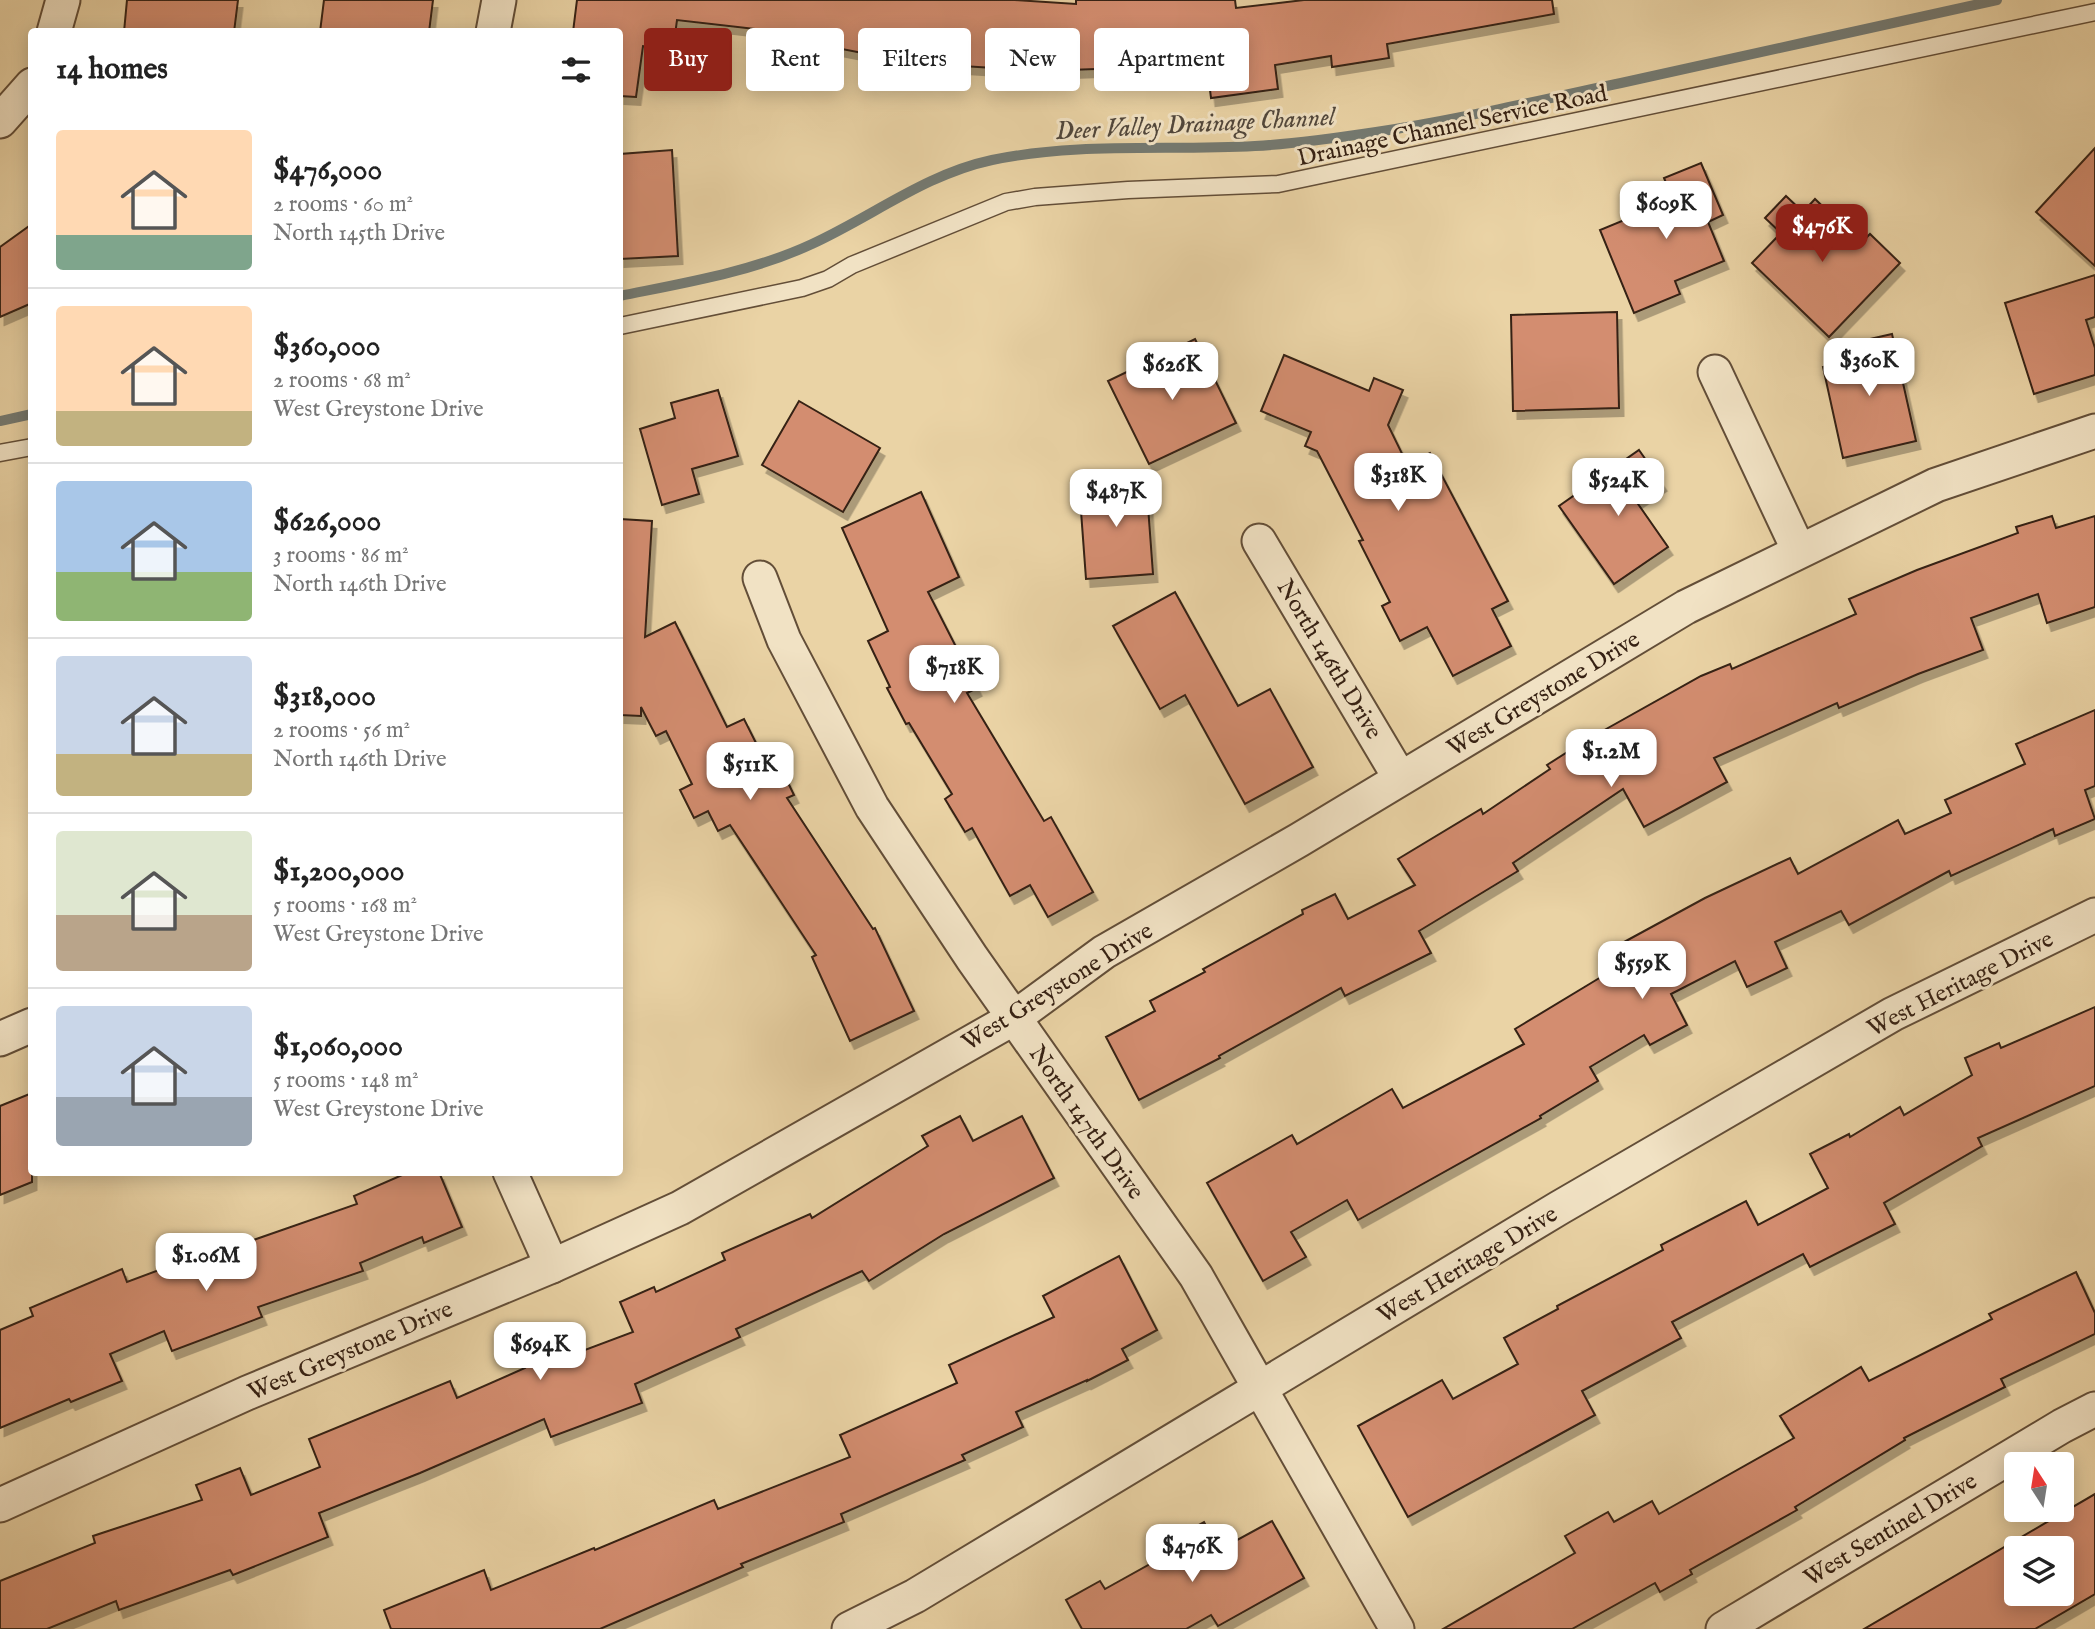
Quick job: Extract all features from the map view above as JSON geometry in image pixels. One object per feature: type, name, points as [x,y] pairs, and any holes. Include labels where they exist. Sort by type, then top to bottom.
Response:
[{"type":"street","points":[[55,28],[63,0]]},
{"type":"street","points":[[494,28],[499,0]]},
{"type":"street","points":[[0,121],[28,90]]},
{"type":"street","points":[[1715,372],[1799,551]]},
{"type":"street","name":"West Greystone Drive","points":[[0,1505],[247,1393],[552,1266],[680,1208],[1014,1018],[1104,952],[1299,840],[1686,607],[1936,485],[2095,431]]},
{"type":"street","name":"North 146th Drive","points":[[1259,541],[1401,778]]},
{"type":"street","name":"North 147th Drive","points":[[760,578],[783,640],[872,807],[1014,1018],[1196,1276],[1397,1629]]},
{"type":"street","name":"West Heritage Drive","points":[[849,1629],[915,1596],[1559,1209],[1893,1014],[2095,915]]},
{"type":"street","points":[[0,1039],[28,1027]]},
{"type":"street","points":[[512,1176],[552,1266]]},
{"type":"street","name":"West Sentinel Drive","points":[[1723,1629],[2062,1426],[2095,1409]]},
{"type":"lane","name":"Drainage Channel Service Road","points":[[623,325],[802,288],[1006,202],[1115,191],[1278,184],[2095,12]]},
{"type":"lane","points":[[0,453],[28,448]]},
{"type":"building","points":[[127,0],[238,0],[234,28],[124,28]]},
{"type":"building","points":[[324,0],[433,0],[430,28],[320,28]]},
{"type":"building","points":[[577,0],[1015,0],[1076,4],[1076,0],[1235,0],[1236,8],[1304,0],[1552,0],[1554,14],[1387,44],[1389,58],[1332,67],[1331,56],[1275,65],[1278,89],[1211,98],[1210,91],[1249,91],[1249,28],[1094,28],[1094,69],[1080,70],[1080,28],[985,28],[985,67],[971,67],[971,28],[858,28],[858,52],[844,49],[844,28],[747,28],[677,20],[676,28],[644,28],[636,97],[623,96],[623,28],[574,28]]},
{"type":"building","points":[[2095,148],[2095,266],[2036,212]]},
{"type":"building","points":[[672,150],[678,256],[623,259],[623,154]]},
{"type":"building","points":[[1701,163],[1723,215],[1708,222],[1724,261],[1675,281],[1680,294],[1634,313],[1600,230],[1673,200],[1664,178]]},
{"type":"building","points":[[1786,196],[1803,212],[1815,199],[1861,243],[1870,234],[1900,263],[1829,337],[1752,263],[1781,233],[1765,218]]},
{"type":"building","points":[[28,227],[28,305],[0,317],[0,247]]},
{"type":"building","points":[[2095,275],[2095,317],[2086,320],[2095,348],[2095,375],[2034,394],[2005,303]]},
{"type":"building","points":[[1617,312],[1619,408],[1513,411],[1511,315]]},
{"type":"building","points":[[1892,334],[1916,441],[1843,458],[1823,367],[1854,360],[1839,346]]},
{"type":"building","points":[[1195,339],[1236,423],[1149,464],[1108,381]]},
{"type":"building","points":[[1284,355],[1369,391],[1374,378],[1403,390],[1388,425],[1407,464],[1430,453],[1508,601],[1492,609],[1511,646],[1453,676],[1427,627],[1400,641],[1382,606],[1390,602],[1359,541],[1363,540],[1317,451],[1305,446],[1311,432],[1261,411]]},
{"type":"building","points":[[718,390],[738,456],[692,469],[699,494],[662,505],[640,429],[675,418],[671,403]]},
{"type":"building","points":[[799,401],[880,448],[843,512],[762,465]]},
{"type":"building","points":[[1639,450],[1662,483],[1636,501],[1668,547],[1614,584],[1559,506]]},
{"type":"building","points":[[1146,479],[1153,574],[1086,579],[1079,484]]},
{"type":"building","points":[[921,492],[959,577],[928,592],[977,688],[967,693],[1044,821],[1051,817],[1093,892],[1048,917],[1030,885],[1010,896],[972,828],[965,832],[945,799],[952,794],[909,723],[906,724],[887,688],[890,687],[868,641],[888,631],[842,528]]},
{"type":"building","points":[[2052,516],[2056,528],[2095,516],[2095,607],[2047,623],[2038,594],[1971,618],[1983,650],[1839,708],[1837,703],[1714,758],[1727,782],[1644,827],[1623,789],[1513,863],[1518,871],[1419,931],[1431,953],[1345,996],[1341,988],[1219,1056],[1220,1058],[1139,1100],[1106,1037],[1155,1011],[1150,1001],[1303,914],[1302,910],[1335,894],[1348,919],[1415,885],[1398,859],[1481,809],[1483,814],[1550,769],[1547,765],[1583,742],[1701,676],[1730,664],[1732,669],[1856,614],[1849,599],[1917,570],[2018,533],[2016,527]]},
{"type":"building","points":[[623,519],[652,521],[645,637],[675,622],[727,727],[744,719],[765,761],[775,756],[794,795],[787,798],[873,929],[875,928],[914,1011],[850,1041],[812,957],[816,955],[730,825],[718,831],[708,811],[694,818],[680,790],[692,784],[666,731],[656,736],[641,707],[641,716],[623,715]]},
{"type":"building","points":[[1175,592],[1238,706],[1270,689],[1313,767],[1245,804],[1185,695],[1160,709],[1113,626]]},
{"type":"building","points":[[2095,710],[2095,786],[2085,790],[2095,819],[2055,836],[2053,829],[1951,876],[1949,871],[1849,925],[1841,911],[1775,942],[1787,968],[1747,987],[1735,961],[1671,994],[1687,1025],[1650,1045],[1644,1035],[1590,1067],[1598,1081],[1540,1116],[1541,1118],[1358,1220],[1347,1200],[1291,1232],[1306,1257],[1263,1281],[1207,1183],[1292,1135],[1297,1144],[1392,1089],[1403,1108],[1524,1044],[1515,1029],[1611,971],[1602,954],[1705,898],[1790,858],[1798,874],[1898,820],[1905,834],[1951,813],[1945,800],[2025,764],[2016,744]]},
{"type":"building","points":[[2095,1007],[2095,1086],[1978,1138],[1982,1146],[1884,1203],[1895,1224],[1810,1267],[1803,1254],[1672,1322],[1681,1338],[1582,1391],[1595,1415],[1408,1517],[1358,1426],[1442,1380],[1453,1399],[1518,1364],[1504,1338],[1558,1309],[1557,1306],[1663,1250],[1661,1245],[1746,1201],[1758,1225],[1828,1188],[1810,1154],[1849,1134],[1850,1137],[1900,1107],[1904,1115],[1972,1075],[1965,1058],[1999,1043],[2001,1048]]},
{"type":"building","points":[[28,1095],[28,1176],[32,1176],[32,1182],[0,1195],[0,1106]]},
{"type":"building","points":[[960,1116],[973,1141],[1022,1116],[1054,1178],[944,1234],[869,1281],[862,1271],[736,1329],[740,1337],[635,1384],[642,1403],[551,1437],[544,1419],[319,1513],[328,1537],[233,1575],[230,1570],[119,1610],[116,1601],[47,1629],[0,1629],[0,1581],[95,1543],[93,1536],[202,1500],[196,1485],[240,1468],[251,1495],[320,1467],[309,1439],[450,1381],[457,1398],[525,1368],[517,1346],[559,1330],[569,1356],[633,1332],[620,1302],[654,1287],[656,1292],[725,1260],[722,1253],[810,1214],[812,1218],[928,1146],[922,1136]]},
{"type":"building","points":[[400,1176],[441,1176],[462,1227],[424,1243],[422,1237],[360,1263],[363,1271],[258,1307],[262,1317],[172,1351],[164,1331],[110,1354],[122,1381],[71,1402],[69,1399],[0,1428],[0,1330],[33,1316],[30,1308],[122,1269],[127,1282],[234,1242],[236,1246],[357,1204],[354,1196]]},
{"type":"building","points":[[1119,1256],[1157,1330],[1122,1349],[1128,1360],[1016,1412],[1023,1427],[962,1455],[965,1460],[841,1514],[844,1522],[741,1564],[743,1567],[600,1629],[391,1629],[384,1610],[484,1570],[491,1590],[714,1500],[718,1509],[850,1457],[840,1435],[957,1383],[949,1365],[1054,1317],[1043,1296]]},
{"type":"building","points":[[2076,1272],[2095,1313],[2095,1334],[2001,1379],[2005,1387],[1904,1438],[1905,1440],[1795,1507],[1797,1510],[1690,1570],[1692,1574],[1660,1592],[1655,1583],[1572,1629],[1443,1629],[1575,1553],[1565,1536],[1608,1512],[1614,1522],[1652,1501],[1659,1514],[1794,1438],[1780,1416],[1861,1367],[1869,1381],[1992,1319],[1989,1314]]},
{"type":"building","points":[[2095,1494],[2095,1594],[2035,1629],[1864,1629],[2004,1547],[2004,1606],[2074,1606],[2074,1536],[2023,1536],[2047,1522],[2074,1522],[2074,1506]]},
{"type":"building","points":[[1272,1521],[1304,1578],[1218,1626],[1211,1615],[1186,1629],[1082,1629],[1066,1600],[1100,1581],[1105,1589],[1175,1550],[1170,1541],[1204,1522],[1219,1550]]},
{"type":"waterway","name":"Deer Valley Drainage Channel","points":[[623,295],[718,276],[789,254],[835,233],[922,185],[968,166],[992,160],[1025,154],[1091,149],[1270,145],[1407,127],[1529,103],[1997,0]]},
{"type":"waterway","name":"Deer Valley Drainage Channel","points":[[0,421],[28,415]]}]
